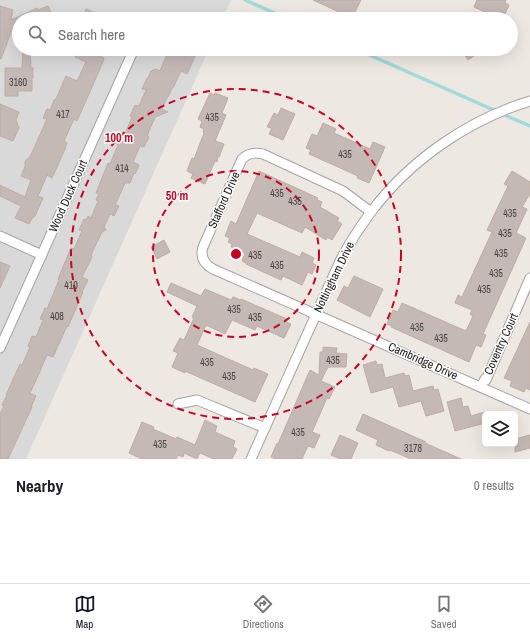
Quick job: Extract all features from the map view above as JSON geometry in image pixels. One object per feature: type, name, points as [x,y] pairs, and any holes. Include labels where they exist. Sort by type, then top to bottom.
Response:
[{"type":"street","name":"Wood Duck Court","points":[[0,348],[131,56]]},
{"type":"street","name":"Nottingham Drive","points":[[251,459],[340,261],[371,212],[401,178],[436,148],[475,124],[530,101]]},
{"type":"street","name":"Stafford Drive","points":[[316,315],[213,269],[208,266],[203,259],[203,247],[242,160],[249,154],[263,154],[343,190],[371,212]]},
{"type":"street","points":[[0,236],[42,255]]},
{"type":"street","name":"Coventry Court","points":[[481,387],[484,379],[486,380],[530,278]]},
{"type":"street","name":"Cambridge Drive","points":[[316,315],[374,339],[530,409]]},
{"type":"street","points":[[178,404],[197,400],[265,428]]},
{"type":"shaded area","points":[[0,0],[231,0],[225,12],[12,12],[12,56],[206,56],[26,459],[0,459]]},
{"type":"building","points":[[313,0],[361,0],[355,12],[339,12]]},
{"type":"building","points":[[477,0],[506,0],[505,3],[509,5],[506,12],[485,12],[474,7]]},
{"type":"building","points":[[0,6],[13,10],[11,20],[12,30],[0,59]]},
{"type":"building","points":[[48,6],[51,12],[28,12],[37,8],[38,10]]},
{"type":"building","points":[[86,9],[93,12],[85,12]]},
{"type":"building","points":[[23,56],[30,56],[31,68],[33,68],[32,91],[18,91],[18,96],[5,96],[5,68],[22,68]]},
{"type":"building","points":[[100,56],[104,58],[77,121],[74,119],[64,141],[67,143],[66,147],[52,178],[47,175],[38,196],[43,198],[35,216],[29,224],[15,218],[21,206],[0,196],[0,185],[25,197],[31,180],[21,176],[25,167],[25,161],[30,157],[47,119],[43,118],[47,109],[50,110],[66,76],[77,81],[86,62],[75,57]]},
{"type":"building","points":[[166,56],[195,56],[187,74],[181,71],[167,98],[162,109],[168,112],[155,117],[147,136],[149,137],[144,147],[140,146],[133,162],[139,165],[130,183],[125,183],[115,205],[119,206],[114,216],[110,214],[104,227],[106,230],[102,232],[91,255],[92,257],[82,277],[88,280],[68,327],[67,326],[53,357],[47,355],[30,393],[36,396],[32,407],[8,459],[0,459],[0,414],[4,406],[2,405],[6,395],[20,364],[22,365],[30,347],[28,346],[32,336],[36,337],[43,320],[40,319],[45,308],[47,309],[71,248],[74,249],[82,231],[79,230],[84,219],[86,220],[88,216],[91,218],[98,201],[96,200],[99,194],[96,193],[108,163],[110,164],[122,133],[125,134],[135,105],[139,106],[146,90],[142,89],[147,78],[151,71],[156,69],[160,71]]},
{"type":"building","points":[[465,56],[474,56],[468,60]]},
{"type":"building","points":[[210,93],[214,95],[215,93],[228,98],[222,113],[226,115],[215,141],[224,144],[217,162],[215,161],[205,184],[191,178],[193,174],[187,171],[192,158],[194,159],[204,133],[204,129],[200,127],[202,121],[198,119]]},
{"type":"building","points":[[0,104],[19,112],[16,120],[19,128],[13,141],[0,136]]},
{"type":"building","points":[[281,108],[295,114],[283,140],[269,134],[272,128],[267,127],[274,113],[278,115]]},
{"type":"building","points":[[323,123],[336,129],[334,133],[370,149],[373,142],[385,147],[369,183],[357,178],[358,176],[309,154],[311,150],[306,148],[312,134],[317,136]]},
{"type":"building","points":[[259,171],[318,198],[317,200],[322,202],[320,207],[339,218],[337,221],[342,224],[332,240],[327,237],[326,240],[305,227],[302,233],[257,213],[247,234],[300,257],[302,252],[314,258],[312,263],[316,265],[312,274],[308,272],[302,285],[283,276],[281,280],[246,264],[242,261],[245,253],[231,247],[232,244],[228,242],[230,238],[225,236],[231,221],[236,224]]},
{"type":"building","points":[[512,171],[530,182],[530,194],[522,207],[527,209],[516,233],[526,238],[483,334],[486,335],[481,347],[476,345],[469,362],[387,324],[393,310],[398,312],[402,303],[466,331],[473,316],[470,314],[472,310],[455,303],[458,295],[462,297],[492,232],[487,230],[508,186],[504,184]]},
{"type":"building","points":[[164,240],[170,252],[157,259],[151,247]]},
{"type":"building","points":[[0,262],[10,266],[0,288]]},
{"type":"building","points":[[354,276],[383,289],[370,317],[337,300],[344,286],[348,288]]},
{"type":"building","points":[[171,283],[201,296],[205,289],[231,300],[233,297],[241,299],[287,319],[286,322],[291,324],[284,338],[257,326],[255,330],[232,320],[225,334],[206,325],[197,345],[253,370],[254,368],[268,374],[255,402],[185,371],[185,373],[172,367],[178,353],[173,351],[180,338],[184,340],[194,318],[192,317],[197,306],[167,292]]},
{"type":"building","points":[[530,322],[530,390],[526,388],[524,392],[510,386],[512,381],[504,378]]},
{"type":"building","points":[[323,347],[337,348],[336,353],[347,354],[346,367],[328,367],[321,381],[335,387],[329,399],[327,398],[312,432],[320,435],[314,448],[308,446],[302,459],[276,459],[271,457],[310,370],[319,375],[320,352],[323,352]]},
{"type":"building","points":[[376,361],[377,365],[382,364],[385,378],[404,373],[405,376],[409,375],[413,391],[433,386],[434,390],[438,389],[444,411],[426,416],[421,401],[399,407],[393,387],[371,393],[363,365]]},
{"type":"building","points":[[461,398],[463,407],[468,406],[471,416],[482,413],[482,424],[455,431],[447,402]]},
{"type":"building","points":[[363,414],[461,459],[411,459],[390,450],[389,451],[376,445],[378,440],[356,430]]},
{"type":"building","points":[[205,420],[217,426],[215,432],[235,441],[233,447],[237,449],[232,459],[214,459],[200,453],[197,459],[184,453],[183,457],[178,455],[176,459],[142,459],[129,453],[142,422],[154,427],[153,429],[176,439],[177,437],[195,445]]},
{"type":"building","points":[[340,435],[358,443],[351,459],[341,459],[331,455]]},
{"type":"building","points":[[530,435],[530,448],[515,452],[515,447],[518,447],[518,438]]},
{"type":"waterway","points":[[245,0],[272,12]]},
{"type":"waterway","points":[[372,56],[496,111]]},
{"type":"waterway","points":[[502,114],[530,126]]}]
